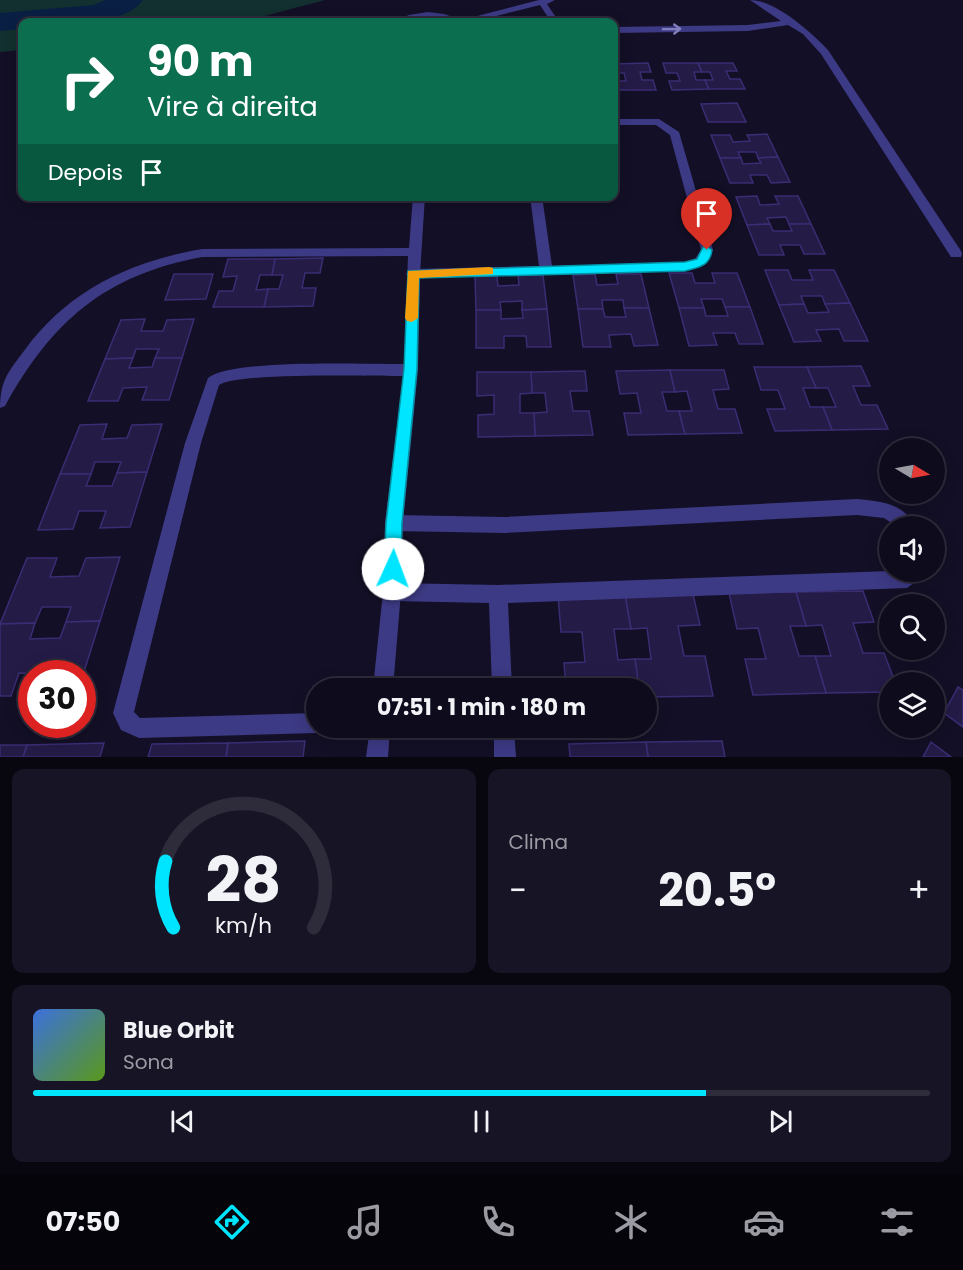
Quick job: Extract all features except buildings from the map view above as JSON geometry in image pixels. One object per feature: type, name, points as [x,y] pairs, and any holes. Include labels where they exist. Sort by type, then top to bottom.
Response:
[{"type":"street","points":[[754,0],[806,32],[825,52],[956,254]]},
{"type":"street","points":[[477,18],[546,1],[553,18]]},
{"type":"street","points":[[415,18],[428,15],[448,18]]},
{"type":"street","points":[[618,30],[770,27],[791,22]]},
{"type":"street","points":[[413,274],[685,267],[693,266],[705,258],[705,243],[675,134],[659,122],[618,122]]},
{"type":"street","points":[[384,678],[392,592],[394,523],[411,369],[413,274],[419,201]]},
{"type":"street","points":[[537,201],[546,269]]},
{"type":"street","points":[[0,402],[11,379],[43,336],[80,301],[123,274],[182,255],[202,253],[414,252]]},
{"type":"street","points":[[306,723],[139,728],[128,723],[123,713],[193,443],[213,382],[219,377],[282,371],[411,369]]},
{"type":"street","points":[[394,523],[505,525],[857,507],[878,508],[897,516]]},
{"type":"street","points":[[392,592],[498,594],[879,580]]},
{"type":"street","points":[[498,594],[502,678]]},
{"type":"street","points":[[377,757],[379,738]]},
{"type":"street","points":[[504,738],[505,757]]},
{"type":"green space","points":[[0,0],[325,0],[257,18],[18,18],[18,50],[0,52]]},
{"type":"waterway","points":[[44,18],[100,13],[129,0]]},
{"type":"waterway","points":[[0,22],[18,20]]},
{"type":"slow traffic","points":[[412,318],[413,274],[489,271]]},
{"type":"route","points":[[393,569],[394,523],[411,369],[413,274],[685,267],[701,262],[707,250]]}]
